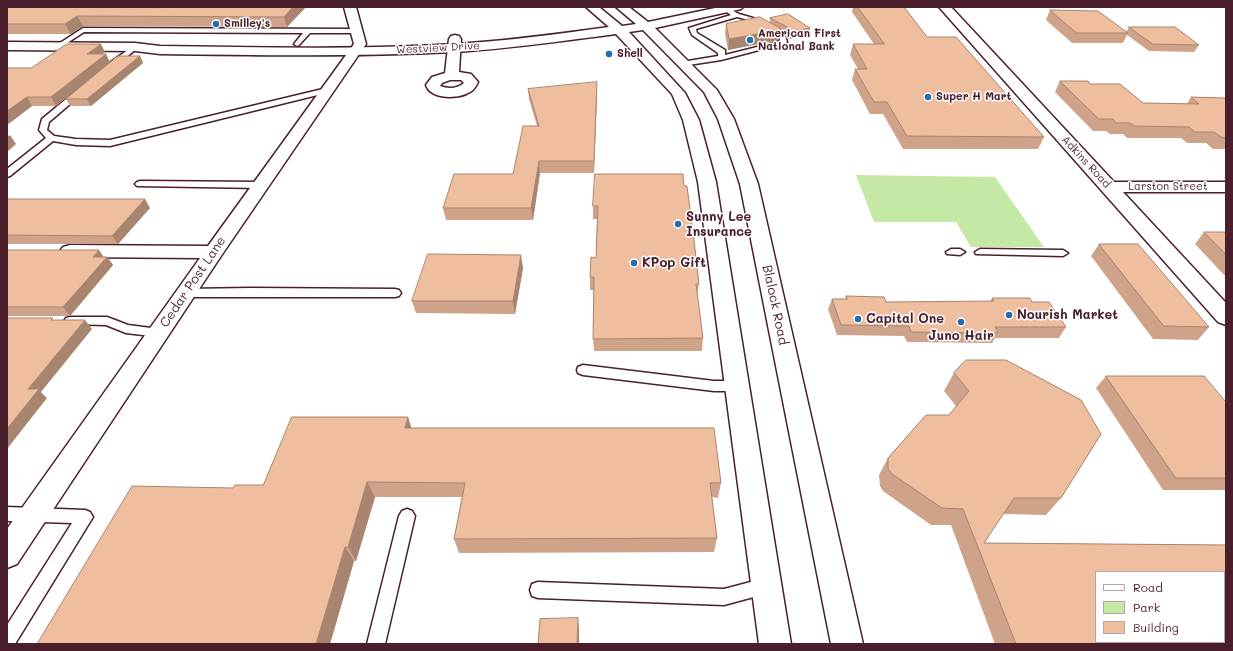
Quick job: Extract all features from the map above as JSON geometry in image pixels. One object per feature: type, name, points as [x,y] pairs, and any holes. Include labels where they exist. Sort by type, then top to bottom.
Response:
[{"type":"main road","points":[[350,7],[356,42]]},
{"type":"main road","name":"Blalock Road","points":[[592,7],[615,26],[674,89],[708,120],[749,182],[847,644]]},
{"type":"main road","name":"Blalock Road","points":[[622,7],[642,22],[710,90],[707,182],[775,644]]},
{"type":"main road","name":"Westview Drive","points":[[642,22],[691,7]]},
{"type":"main road","name":"Adkins Road","points":[[945,7],[1110,187],[1226,318]]},
{"type":"main road","name":"Westview Drive","points":[[135,47],[169,43],[297,44],[356,42],[455,43],[534,41],[615,26],[733,11]]},
{"type":"main road","name":"Westview Drive","points":[[7,46],[135,47],[160,50],[356,42]]},
{"type":"main road","name":"Cedar Post Lane","points":[[7,554],[327,90],[356,42]]},
{"type":"main road","points":[[452,76],[455,43]]},
{"type":"main road","name":"Larston Street","points":[[1110,187],[1226,187]]},
{"type":"main road","points":[[54,251],[214,252]]},
{"type":"lane","points":[[721,58],[722,52],[694,34],[692,28],[733,11],[783,36],[784,42],[771,45]]},
{"type":"lane","points":[[59,46],[83,30],[308,31],[356,42]]},
{"type":"lane","points":[[297,44],[308,31]]},
{"type":"lane","points":[[105,72],[135,47]]},
{"type":"lane","points":[[685,64],[721,58],[757,49]]},
{"type":"lane","points":[[87,86],[45,121],[43,130],[51,138],[76,142],[110,143],[327,90]]},
{"type":"lane","points":[[7,174],[51,138]]},
{"type":"lane","points":[[140,184],[261,185]]},
{"type":"lane","points":[[984,255],[1063,253]]},
{"type":"lane","points":[[186,293],[395,293]]},
{"type":"lane","points":[[61,321],[107,321],[126,329],[159,333]]},
{"type":"lane","points":[[583,370],[714,386],[738,386]]},
{"type":"lane","points":[[7,514],[85,517],[7,641]]},
{"type":"lane","points":[[376,644],[408,516]]},
{"type":"lane","points":[[538,590],[724,597],[766,586]]},
{"type":"green space","points":[[856,175],[995,177],[1044,247],[971,247],[956,222],[874,222]]},
{"type":"building","points":[[7,7],[293,7],[284,17],[77,16],[65,24],[7,24]]},
{"type":"building","name":"Super H Mart","points":[[858,7],[904,7],[927,37],[956,37],[1044,137],[907,136],[887,102],[874,102],[855,69],[867,69],[853,44],[884,44]]},
{"type":"building","points":[[1050,10],[1098,11],[1128,33],[1077,33]]},
{"type":"building","points":[[788,14],[810,28],[789,32],[787,27],[770,18]]},
{"type":"building","points":[[760,17],[780,28],[780,30],[729,39],[726,24]]},
{"type":"building","points":[[1129,27],[1175,27],[1199,45],[1153,44]]},
{"type":"building","points":[[67,44],[101,44],[87,54],[106,54],[51,97],[27,97],[7,111],[7,68],[31,68]]},
{"type":"building","points":[[118,56],[140,56],[87,99],[66,99]]},
{"type":"building","points":[[1060,81],[1088,81],[1090,84],[1120,84],[1143,103],[1199,104],[1191,97],[1226,98],[1226,138],[1221,137],[1214,132],[1195,132],[1189,127],[1134,126],[1130,123],[1116,123],[1113,119],[1099,119]]},
{"type":"building","points":[[597,82],[594,161],[539,161],[531,208],[443,208],[454,174],[513,174],[523,126],[539,126],[528,89]]},
{"type":"building","points":[[595,174],[683,174],[684,186],[687,186],[694,240],[699,284],[696,284],[703,338],[593,339],[594,277],[590,277],[591,257],[596,258],[598,206],[593,206]]},
{"type":"building","points":[[7,199],[145,199],[112,236],[7,235]]},
{"type":"building","points":[[1204,232],[1226,232],[1226,254]]},
{"type":"building","points":[[1099,244],[1138,244],[1209,327],[1164,326]]},
{"type":"building","points":[[7,250],[99,250],[93,257],[107,257],[63,307],[7,307]]},
{"type":"building","points":[[428,254],[521,255],[513,301],[412,301]]},
{"type":"building","points":[[846,296],[884,297],[886,302],[994,301],[992,298],[1030,298],[1032,302],[1049,302],[1066,327],[995,327],[998,333],[911,332],[909,326],[841,325],[832,299],[847,299]]},
{"type":"building","points":[[7,318],[85,320],[28,389],[39,389],[7,429]]},
{"type":"building","points":[[966,360],[1006,360],[1081,400],[1101,434],[1061,498],[1014,498],[984,543],[1226,545],[1226,644],[1196,643],[1225,643],[1225,571],[1095,571],[1095,643],[1128,644],[1016,644],[963,509],[942,508],[892,474],[888,469],[888,458],[926,415],[949,415],[969,391],[954,373]]},
{"type":"building","points":[[1106,376],[1204,376],[1226,402],[1226,478],[1176,478]]},
{"type":"building","points":[[292,417],[408,417],[405,428],[714,428],[721,483],[710,483],[717,538],[454,539],[465,483],[367,482],[348,547],[345,547],[316,644],[37,644],[132,486],[233,488],[235,485],[263,485]]},
{"type":"building","points":[[578,618],[577,644],[538,644],[540,619]]},
{"type":"place","name":"Smilley's","points":[[216,24]]},
{"type":"place","name":"American First National Bank","points":[[750,40]]},
{"type":"place","name":"Shell","points":[[609,54]]},
{"type":"place","name":"Super H Mart","points":[[928,97]]},
{"type":"place","name":"Sunny Lee Insurance","points":[[678,224]]},
{"type":"place","name":"KPop Gift","points":[[634,263]]},
{"type":"place","name":"Nourish Market","points":[[1009,315]]},
{"type":"place","name":"Capital One","points":[[858,319]]},
{"type":"place","name":"Juno Hair","points":[[961,322]]}]
